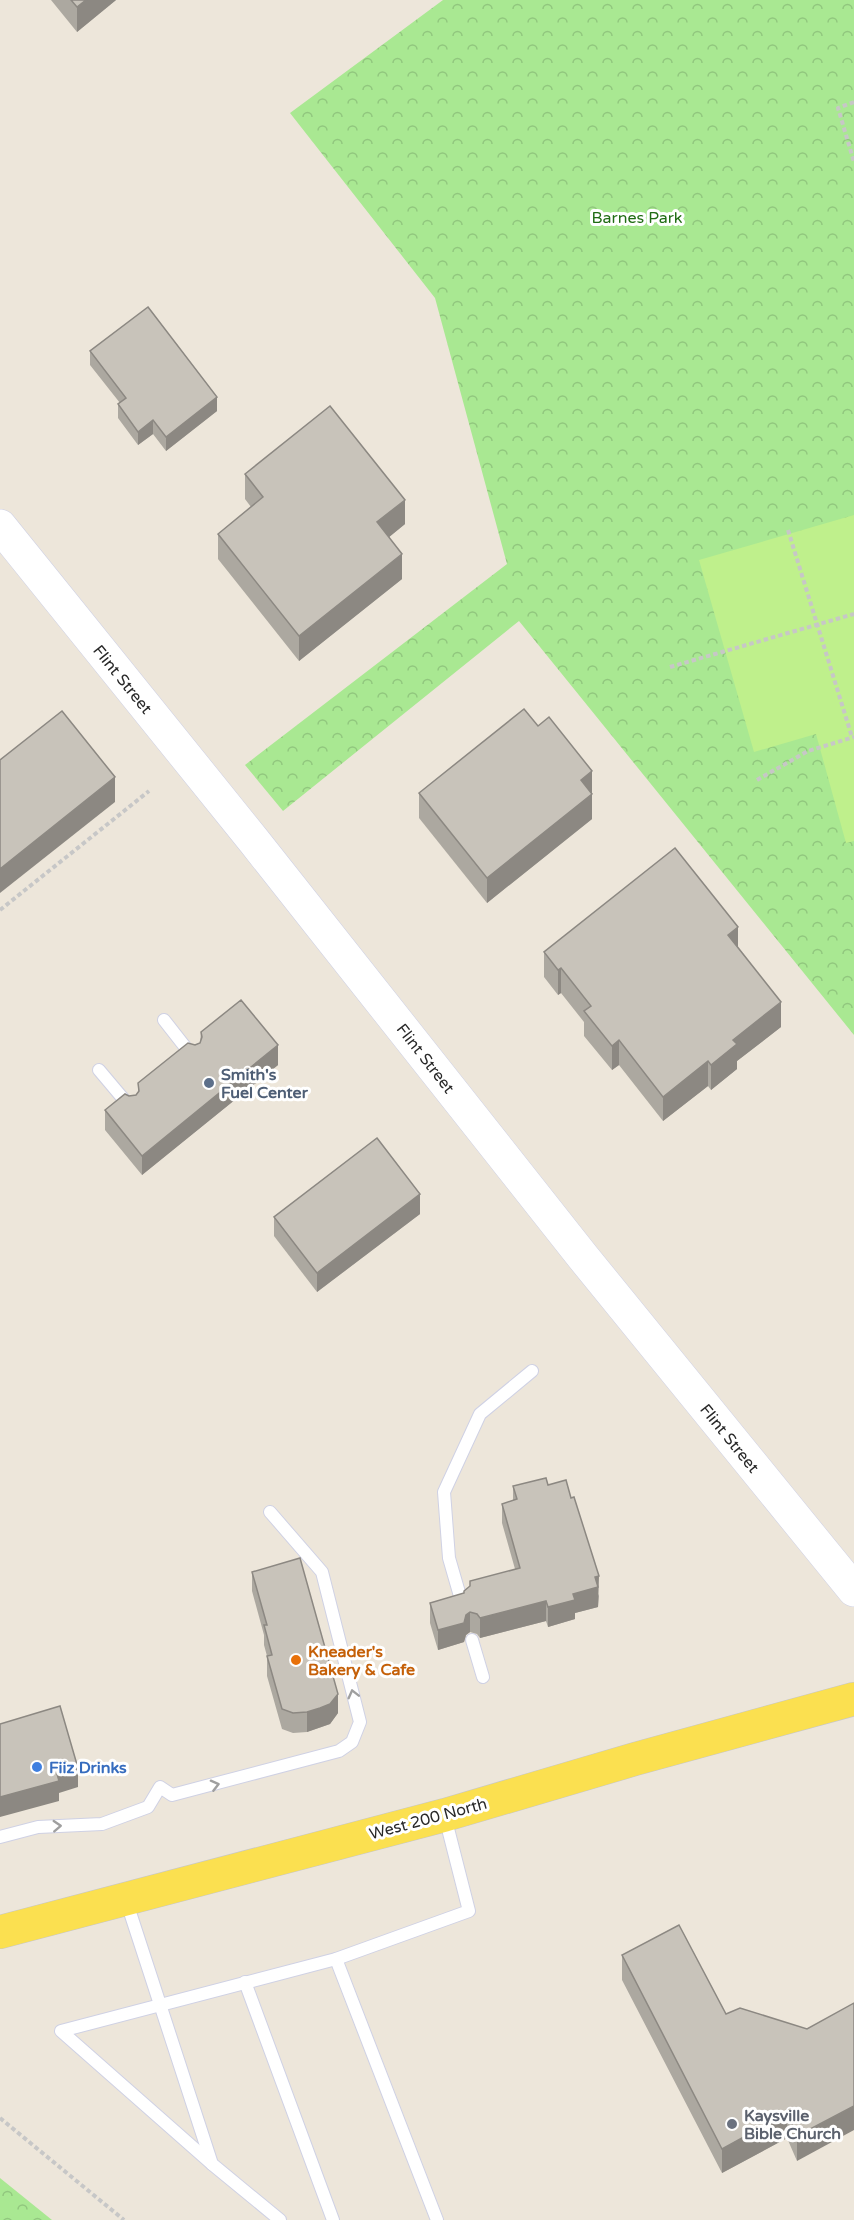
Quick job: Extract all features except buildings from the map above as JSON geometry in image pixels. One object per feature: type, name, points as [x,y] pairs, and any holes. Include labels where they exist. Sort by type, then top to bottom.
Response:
[{"type":"main road","name":"West 200 North","points":[[0,1932],[444,1815],[635,1759],[854,1699]]},
{"type":"street","name":"Flint Street","points":[[0,526],[261,850],[572,1244],[854,1590]]},
{"type":"lane","points":[[164,1020],[194,1057]]},
{"type":"lane","points":[[99,1070],[131,1108]]},
{"type":"lane","points":[[462,1603],[449,1558],[444,1492],[480,1414],[532,1371]]},
{"type":"lane","points":[[0,1837],[38,1827],[102,1824],[148,1807],[160,1787],[172,1796],[309,1760],[339,1751],[352,1742],[360,1722],[322,1572],[270,1512]]},
{"type":"lane","points":[[472,1640],[483,1677]]},
{"type":"lane","points":[[280,2220],[212,2164],[61,2031],[336,1959],[469,1911],[444,1815]]},
{"type":"lane","points":[[126,1899],[212,2164]]},
{"type":"lane","points":[[336,1959],[437,2220]]},
{"type":"lane","points":[[245,1982],[333,2220]]},
{"type":"path","points":[[854,102],[838,108],[854,162]]},
{"type":"path","points":[[757,780],[808,751],[853,737],[788,530]]},
{"type":"path","points":[[670,667],[854,614]]},
{"type":"path","points":[[0,910],[149,791]]},
{"type":"path","points":[[0,2118],[123,2220]]},
{"type":"green space","name":"Barnes Park","points":[[443,0],[854,0],[854,1035],[519,621],[283,811],[245,765],[507,564],[435,298],[290,113]]},
{"type":"green space","points":[[854,515],[854,841],[846,843],[816,734],[754,752],[699,560]]},
{"type":"green space","points":[[0,2178],[52,2220],[0,2220]]},
{"type":"place","name":"Smith's Fuel Center","points":[[209,1083]]},
{"type":"place","name":"Kneader's Bakery & Cafe","points":[[296,1660]]},
{"type":"place","name":"Fiiz Drinks","points":[[37,1767]]},
{"type":"place","name":"Kaysville Bible Church","points":[[732,2124]]}]
